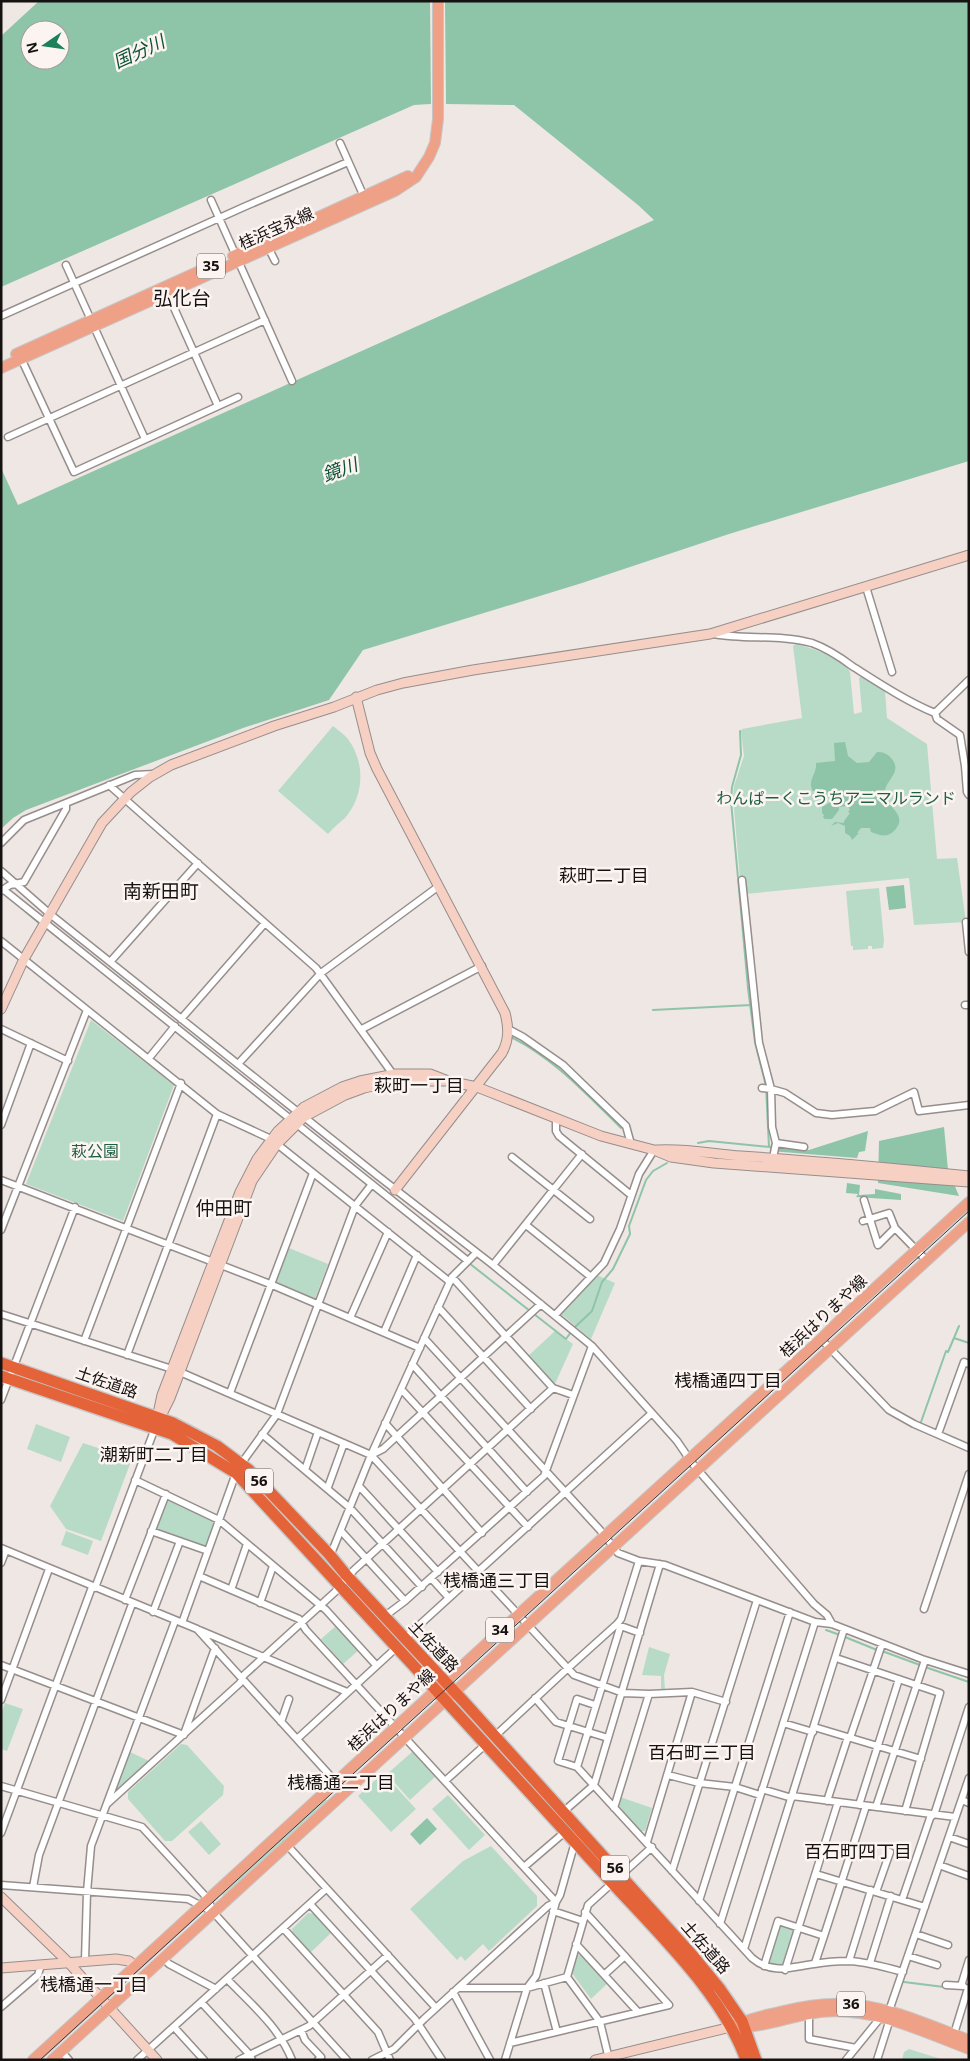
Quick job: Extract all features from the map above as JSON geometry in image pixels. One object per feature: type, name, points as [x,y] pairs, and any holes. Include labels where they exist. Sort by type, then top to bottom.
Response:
[{"type":"highway","name":"土佐道路","points":[[1,1363],[203,1438],[329,1554],[404,1639],[440,1686],[444,1700],[576,1842],[710,1993],[731,2027],[746,2060]]},
{"type":"highway","name":"土佐道路","points":[[5,1377],[158,1421]]},
{"type":"highway","name":"土佐道路","points":[[238,1469],[339,1586],[396,1648],[440,1686],[453,1692],[622,1876],[720,1989],[743,2024],[756,2060]]},
{"type":"main road","name":"桂浜宝永線","points":[[1,368],[20,356],[365,200],[420,170],[429,157],[435,143],[438,105],[438,1]]},
{"type":"main road","name":"桂浜宝永線","points":[[1,360],[20,356]]},
{"type":"main road","name":"桂浜はりまや線","points":[[33,2060],[518,1614],[821,1339],[969,1201]]},
{"type":"main road","name":"桂浜はりまや線","points":[[52,2060],[404,1736],[969,1222]]},
{"type":"main road","name":"36","points":[[731,2027],[798,2008],[831,2004],[865,2006],[969,2049]]},
{"type":"main road","name":"36","points":[[743,2024],[809,2014],[854,2012],[887,2016],[954,2034],[969,2040]]},
{"type":"street","points":[[340,143],[365,200]]},
{"type":"street","points":[[1,316],[348,162]]},
{"type":"street","points":[[211,200],[292,380]]},
{"type":"street","points":[[266,244],[275,261]]},
{"type":"street","points":[[66,265],[145,439]]},
{"type":"street","points":[[166,290],[218,406]]},
{"type":"street","points":[[8,438],[265,320]]},
{"type":"street","points":[[20,356],[74,472],[238,397]]},
{"type":"street","points":[[1,1009],[24,959],[102,823],[124,798],[156,774],[193,756],[356,697],[403,683],[473,670],[710,634],[969,555]]},
{"type":"street","points":[[866,587],[892,672]]},
{"type":"street","points":[[710,634],[737,638],[780,638],[812,643],[849,663],[912,704],[935,713]]},
{"type":"street","points":[[935,713],[969,680]]},
{"type":"street","points":[[356,697],[370,753],[482,966],[505,1013],[508,1029],[504,1050],[395,1190]]},
{"type":"street","points":[[935,713],[937,719],[960,736],[966,792],[969,795]]},
{"type":"street","points":[[1,843],[24,820],[135,775],[156,774]]},
{"type":"street","points":[[109,785],[321,973],[395,1078]]},
{"type":"street","points":[[66,803],[66,809],[24,882],[10,884],[3,890],[468,1261]]},
{"type":"street","points":[[110,962],[198,863]]},
{"type":"street","points":[[1,871],[50,914],[395,1190],[493,1265],[592,1346],[677,1441],[689,1459],[832,1624]]},
{"type":"street","points":[[742,880],[759,1043],[771,1089],[772,1127],[776,1143],[773,1155]]},
{"type":"street","points":[[238,1064],[321,973],[440,886]]},
{"type":"street","points":[[966,922],[969,952]]},
{"type":"street","points":[[181,1019],[266,923]]},
{"type":"street","points":[[1,941],[217,1114],[274,1142],[417,1255],[452,1280],[553,1388],[573,1396]]},
{"type":"street","points":[[362,1029],[482,966]]},
{"type":"street","points":[[1,1230],[87,1010]]},
{"type":"street","points":[[149,1058],[174,1026]]},
{"type":"street","points":[[1,1028],[68,1061]]},
{"type":"street","points":[[508,1029],[563,1065],[626,1126],[631,1144]]},
{"type":"street","points":[[1,1125],[31,1043]]},
{"type":"street","points":[[1,1832],[55,1685],[158,1421],[162,1395],[176,1370],[247,1178],[274,1142],[315,1100],[342,1087],[379,1076],[395,1078],[430,1074],[448,1081],[477,1087],[601,1136],[654,1150],[671,1157],[714,1163],[876,1171],[949,1177],[966,1179],[969,1191]]},
{"type":"street","points":[[84,1340],[181,1084]]},
{"type":"street","points":[[762,1088],[785,1093],[816,1113],[832,1115],[875,1111],[914,1092],[919,1111],[969,1106]]},
{"type":"street","points":[[127,1355],[217,1114]]},
{"type":"street","points":[[556,1118],[556,1131],[559,1136],[631,1194]]},
{"type":"street","points":[[776,1143],[804,1147]]},
{"type":"street","points":[[654,1150],[675,1149],[715,1154],[773,1155],[876,1171]]},
{"type":"street","points":[[555,1315],[604,1263],[620,1229],[639,1174],[654,1150]]},
{"type":"street","points":[[493,1265],[582,1154]]},
{"type":"street","points":[[512,1157],[590,1219]]},
{"type":"street","points":[[230,1393],[313,1173]]},
{"type":"street","points":[[1,1180],[168,1243],[420,1348]]},
{"type":"street","points":[[182,1623],[238,1469],[277,1414],[355,1206],[372,1184]]},
{"type":"street","points":[[864,1200],[867,1220],[878,1245],[894,1228]]},
{"type":"street","points":[[1,1400],[5,1377],[14,1367],[75,1207]]},
{"type":"street","points":[[867,1220],[889,1213],[894,1228],[927,1260]]},
{"type":"street","points":[[526,1225],[591,1277]]},
{"type":"street","points":[[350,1318],[388,1232]]},
{"type":"street","points":[[329,1554],[341,1531],[371,1455],[438,1307],[452,1280],[476,1253]]},
{"type":"street","points":[[384,1332],[417,1255]]},
{"type":"street","points":[[371,1455],[383,1449],[541,1304]]},
{"type":"street","points":[[438,1307],[531,1409]]},
{"type":"street","points":[[1,1314],[176,1370],[371,1455],[567,1669],[580,1679],[623,1693],[692,1692],[726,1702]]},
{"type":"street","points":[[424,1338],[565,1492],[618,1553],[640,1561],[660,1564],[815,1622],[832,1624],[925,1660],[968,1672]]},
{"type":"street","points":[[821,1339],[889,1410],[969,1448]]},
{"type":"street","points":[[384,1616],[422,1587],[544,1476],[592,1346]]},
{"type":"street","points":[[938,1434],[964,1362],[969,1364]]},
{"type":"street","points":[[412,1364],[527,1492]]},
{"type":"street","points":[[107,1804],[184,1735],[264,1656],[302,1623],[366,1558],[553,1388]]},
{"type":"street","points":[[401,1389],[469,1465],[528,1526]]},
{"type":"street","points":[[404,1639],[652,1413]]},
{"type":"street","points":[[385,1423],[482,1533]]},
{"type":"street","points":[[305,1470],[318,1432]]},
{"type":"street","points":[[262,1434],[328,1487],[350,1508],[422,1587]]},
{"type":"street","points":[[328,1487],[344,1443]]},
{"type":"street","points":[[924,1609],[969,1474]]},
{"type":"street","points":[[135,1480],[219,1520],[320,1605],[376,1665]]},
{"type":"street","points":[[359,1486],[438,1572]]},
{"type":"street","points":[[124,1600],[166,1494]]},
{"type":"street","points":[[152,1531],[208,1551]]},
{"type":"street","points":[[341,1531],[406,1601]]},
{"type":"street","points":[[153,1612],[180,1541]]},
{"type":"street","points":[[231,1590],[247,1544]]},
{"type":"street","points":[[1,1563],[4,1549],[132,1604],[264,1656],[347,1692]]},
{"type":"street","points":[[577,1766],[640,1561]]},
{"type":"street","points":[[563,1812],[594,1785],[660,1564]]},
{"type":"street","points":[[260,1603],[273,1566]]},
{"type":"street","points":[[1,1700],[49,1569]]},
{"type":"street","points":[[199,1576],[299,1619],[356,1684],[556,1902]]},
{"type":"street","points":[[431,1578],[450,1598]]},
{"type":"street","points":[[672,1871],[757,1600]]},
{"type":"street","points":[[33,1887],[39,1855],[132,1604]]},
{"type":"street","points":[[699,1901],[790,1612]]},
{"type":"street","points":[[85,1961],[90,1855],[175,1620]]},
{"type":"street","points":[[720,1924],[815,1622]]},
{"type":"street","points":[[619,1626],[640,1633]]},
{"type":"street","points":[[495,1736],[534,1698],[619,1626]]},
{"type":"street","points":[[197,1629],[344,1791]]},
{"type":"street","points":[[744,1950],[844,1629]]},
{"type":"street","points":[[827,1801],[882,1644]]},
{"type":"street","points":[[184,1735],[215,1648]]},
{"type":"street","points":[[297,1739],[396,1648]]},
{"type":"street","points":[[839,1659],[940,1693],[904,1811]]},
{"type":"street","points":[[876,1807],[925,1660]]},
{"type":"street","points":[[1,1665],[184,1735]]},
{"type":"street","points":[[815,1963],[841,1882],[878,1746],[899,1679]]},
{"type":"street","points":[[567,1977],[588,1905],[622,1876],[649,1844],[692,1692]]},
{"type":"street","points":[[614,1808],[649,1694]]},
{"type":"street","points":[[534,1698],[556,1722],[608,1738]]},
{"type":"street","points":[[595,1705],[577,1699],[558,1761],[577,1766],[720,1924],[759,1964],[785,1970],[815,1963],[870,1963],[903,1972]]},
{"type":"street","points":[[281,1722],[289,1700]]},
{"type":"street","points":[[902,1900],[932,1815],[935,1812],[969,1707]]},
{"type":"street","points":[[783,1723],[849,1737],[921,1759]]},
{"type":"street","points":[[445,1781],[485,1745]]},
{"type":"street","points":[[668,1775],[699,1783],[792,1797],[955,1817]]},
{"type":"street","points":[[877,2060],[887,2016],[969,1778]]},
{"type":"street","points":[[1,1786],[142,1827],[204,1902],[347,2060]]},
{"type":"street","points":[[962,1800],[969,1803]]},
{"type":"street","points":[[785,1970],[838,1802]]},
{"type":"street","points":[[524,1867],[566,1831]]},
{"type":"street","points":[[949,1837],[969,1844]]},
{"type":"street","points":[[505,2060],[527,1988],[536,1976],[556,1902],[560,1895],[576,1842]]},
{"type":"street","points":[[286,1844],[436,2008]]},
{"type":"street","points":[[849,1962],[890,1852]]},
{"type":"street","points":[[939,1865],[969,1876]]},
{"type":"street","points":[[816,1874],[925,1907]]},
{"type":"street","points":[[1,1886],[188,1899],[204,1902]]},
{"type":"street","points":[[137,2060],[326,1889]]},
{"type":"street","points":[[870,1963],[890,1896]]},
{"type":"street","points":[[1,1897],[68,1962],[157,2060]]},
{"type":"street","points":[[372,2060],[394,2049],[418,2024],[548,1906],[556,1902]]},
{"type":"street","points":[[310,1904],[418,2024],[442,2060]]},
{"type":"street","points":[[554,1911],[583,1921]]},
{"type":"street","points":[[510,2043],[669,2005],[586,1912]]},
{"type":"street","points":[[764,1966],[778,1921],[824,1936]]},
{"type":"street","points":[[283,1928],[378,2032],[390,2060]]},
{"type":"street","points":[[916,1934],[948,1945]]},
{"type":"street","points":[[576,1944],[638,2012]]},
{"type":"street","points":[[239,2060],[251,2057],[314,2023],[388,1955]]},
{"type":"street","points":[[605,1974],[625,1956]]},
{"type":"street","points":[[908,1956],[937,1965]]},
{"type":"street","points":[[163,1958],[169,1964],[211,1984],[216,1989]]},
{"type":"street","points":[[1,1968],[116,1959],[129,1961],[135,1966]]},
{"type":"street","points":[[961,1986],[969,1960]]},
{"type":"street","points":[[1,2007],[38,1975],[41,1965]]},
{"type":"street","points":[[456,1990],[527,1988],[567,1977]]},
{"type":"street","points":[[567,1977],[600,2022],[609,2058]]},
{"type":"street","points":[[227,1979],[283,2039],[292,2060]]},
{"type":"street","points":[[544,1983],[557,2032]]},
{"type":"street","points":[[946,1985],[968,1988],[954,2034]]},
{"type":"street","points":[[456,1990],[490,2060]]},
{"type":"street","points":[[201,2002],[251,2057]]},
{"type":"street","points":[[809,2014],[809,2039],[856,2048]]},
{"type":"street","points":[[846,2060],[887,2016]]},
{"type":"street","points":[[174,2027],[204,2060]]},
{"type":"street","points":[[596,2060],[731,2027]]},
{"type":"street","points":[[302,2030],[305,2040],[320,2058],[318,2060]]},
{"type":"street","points":[[61,2052],[69,2060]]},
{"type":"green space","name":"わんぱーくこうちアニマルランド","points":[[796,644],[826,654],[847,667],[850,672],[854,714],[862,712],[859,678],[862,676],[885,691],[887,718],[927,744],[937,859],[957,858],[966,922],[914,925],[909,878],[745,894],[740,879],[733,797],[734,786],[744,756],[741,731],[742,729],[802,718],[793,646]]},
{"type":"green space","points":[[333,726],[346,737],[354,748],[360,768],[360,778],[359,789],[352,809],[328,834],[278,791]]},
{"type":"green space","points":[[879,888],[883,948],[872,949],[872,946],[868,946],[868,949],[853,950],[853,946],[851,946],[846,891]]},
{"type":"green space","name":"萩公園","points":[[91,1020],[174,1085],[123,1221],[26,1184]]},
{"type":"green space","points":[[289,1248],[328,1264],[315,1299],[276,1282]]},
{"type":"green space","points":[[597,1275],[615,1283],[591,1339],[561,1314]]},
{"type":"green space","points":[[555,1331],[573,1344],[554,1386],[527,1357]]},
{"type":"green space","points":[[36,1424],[70,1437],[61,1462],[27,1449]]},
{"type":"green space","points":[[83,1443],[129,1458],[130,1464],[101,1541],[66,1529],[50,1506]]},
{"type":"green space","points":[[169,1498],[213,1519],[214,1522],[206,1545],[203,1546],[157,1530],[156,1527]]},
{"type":"green space","points":[[66,1531],[93,1541],[88,1555],[61,1545]]},
{"type":"green space","points":[[337,1625],[359,1650],[343,1664],[321,1639]]},
{"type":"green space","points":[[649,1647],[670,1654],[664,1675],[665,1690],[661,1691],[661,1676],[642,1675]]},
{"type":"green space","points":[[5,1703],[23,1709],[7,1751],[1,1749],[1,1714]]},
{"type":"green space","points":[[181,1744],[187,1745],[224,1786],[223,1795],[172,1841],[165,1841],[128,1799],[128,1792]]},
{"type":"green space","points":[[130,1752],[151,1762],[115,1793]]},
{"type":"green space","points":[[412,1752],[435,1777],[410,1800],[387,1774]]},
{"type":"green space","points":[[383,1773],[416,1809],[391,1832],[358,1796]]},
{"type":"green space","points":[[448,1795],[485,1835],[469,1850],[432,1809]]},
{"type":"green space","points":[[620,1797],[652,1808],[645,1831],[641,1831],[619,1809],[617,1805]]},
{"type":"green space","points":[[325,1798],[328,1802],[224,1897],[221,1893]]},
{"type":"green space","points":[[201,1821],[221,1844],[209,1855],[188,1832]]},
{"type":"green space","points":[[491,1846],[537,1896],[537,1906],[489,1951],[483,1944],[465,1961],[461,1956],[457,1960],[410,1909],[463,1861]]},
{"type":"green space","points":[[308,1913],[315,1914],[332,1932],[309,1954],[293,1935],[292,1929]]},
{"type":"green space","points":[[779,1925],[797,1930],[784,1965],[780,1967],[769,1965],[768,1962]]},
{"type":"green space","points":[[583,1954],[608,1983],[591,1999],[572,1973],[578,1955]]},
{"type":"green space","points":[[909,2049],[944,2060],[902,2060],[904,2052]]},
{"type":"water","points":[[39,1],[969,1],[969,461],[729,534],[582,583],[363,650],[329,700],[243,728],[26,810],[1,829],[1,468],[18,505],[654,220],[514,105],[446,103],[414,105],[1,287],[1,36]]},
{"type":"water","points":[[845,742],[848,756],[857,763],[869,762],[877,752],[888,755],[894,763],[895,772],[887,784],[885,793],[886,798],[898,815],[899,824],[889,835],[871,832],[870,828],[861,828],[852,840],[845,833],[845,826],[838,823],[831,826],[835,822],[844,823],[850,813],[848,812],[850,809],[846,806],[839,807],[839,810],[832,819],[825,819],[823,817],[822,807],[829,803],[831,798],[827,794],[817,794],[812,790],[811,783],[816,763],[835,761],[834,743]]},
{"type":"water","points":[[904,885],[906,908],[889,910],[886,887]]},
{"type":"water","points":[[944,1127],[948,1170],[959,1196],[878,1183],[879,1141]]},
{"type":"water","points":[[868,1131],[865,1151],[859,1152],[857,1158],[770,1151],[771,1144],[809,1150]]},
{"type":"water","points":[[847,1183],[860,1185],[859,1195],[875,1194],[875,1189],[901,1194],[901,1200],[856,1197],[858,1194],[846,1193]]},
{"type":"water","points":[[427,1818],[437,1829],[420,1845],[410,1834]]},
{"type":"pier","points":[[430,1],[445,1],[446,103],[431,106]]},
{"type":"waterway","points":[[740,731],[741,755],[732,787],[731,801],[748,988],[755,1042],[766,1086],[769,1147]]},
{"type":"waterway","points":[[25,911],[40,924]]},
{"type":"waterway","points":[[46,928],[66,944]]},
{"type":"waterway","points":[[653,1010],[751,1005]]},
{"type":"waterway","points":[[513,1038],[557,1067],[621,1128]]},
{"type":"waterway","points":[[246,1087],[286,1120]]},
{"type":"waterway","points":[[698,1143],[709,1141],[770,1147]]},
{"type":"waterway","points":[[574,1328],[592,1311],[602,1282],[613,1269],[630,1234],[629,1226],[646,1180],[653,1171],[667,1163]]},
{"type":"waterway","points":[[469,1263],[530,1311]]},
{"type":"waterway","points":[[534,1314],[566,1339],[571,1332]]},
{"type":"waterway","points":[[921,1422],[946,1351],[948,1352],[959,1326]]},
{"type":"waterway","points":[[954,1338],[969,1343]]},
{"type":"waterway","points":[[826,1630],[840,1635]]},
{"type":"waterway","points":[[845,1637],[877,1650]]},
{"type":"waterway","points":[[882,1651],[920,1665]]},
{"type":"waterway","points":[[925,1667],[969,1682]]},
{"type":"waterway","points":[[904,1982],[944,1987]]},
{"type":"tram line","points":[[40,2060],[969,1211]]},
{"type":"district","name":"弘化台","points":[[182,298]]},
{"type":"district","name":"萩町二丁目","points":[[604,876]]},
{"type":"district","name":"南新田町","points":[[161,891]]},
{"type":"district","name":"萩町一丁目","points":[[419,1086]]},
{"type":"district","name":"仲田町","points":[[224,1208]]},
{"type":"district","name":"桟橋通四丁目","points":[[728,1381]]},
{"type":"district","name":"潮新町二丁目","points":[[154,1455]]},
{"type":"district","name":"桟橋通三丁目","points":[[497,1581]]},
{"type":"district","name":"百石町三丁目","points":[[702,1753]]},
{"type":"district","name":"桟橋通二丁目","points":[[341,1783]]},
{"type":"district","name":"百石町四丁目","points":[[858,1852]]},
{"type":"district","name":"桟橋通一丁目","points":[[94,1985]]},
{"type":"water label","name":"国分川","points":[[139,52]]},
{"type":"water label","name":"鏡川","points":[[340,470]]}]
